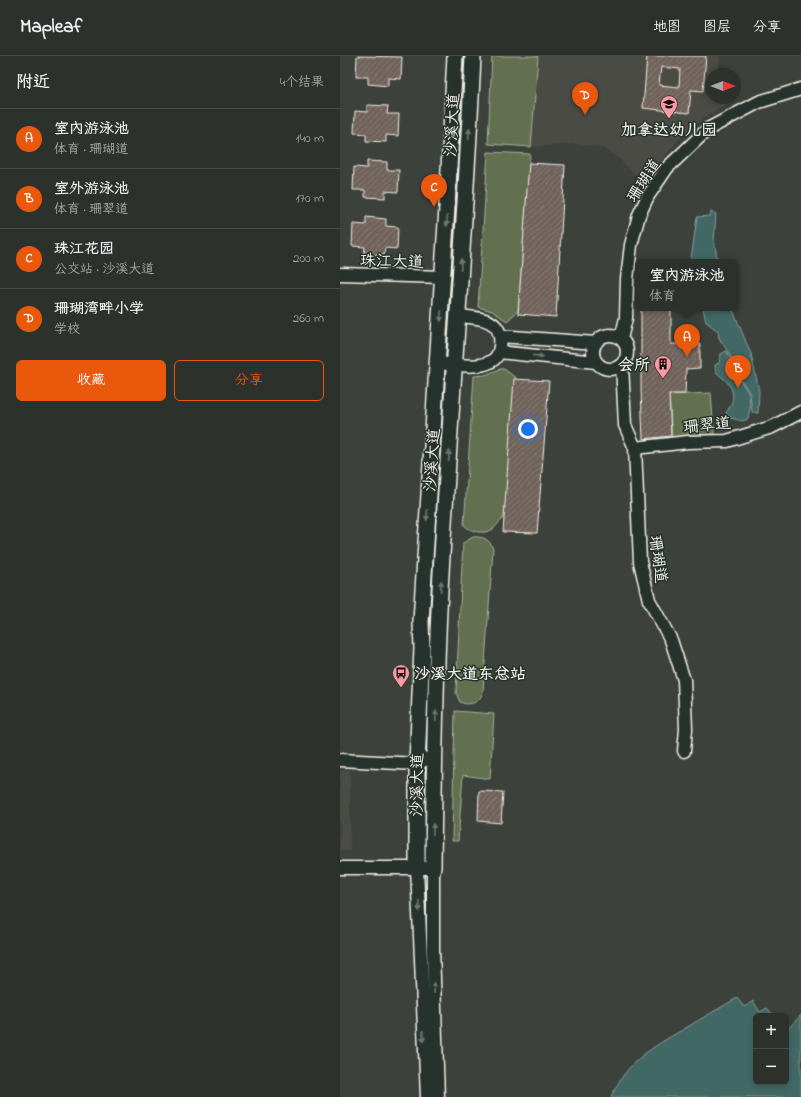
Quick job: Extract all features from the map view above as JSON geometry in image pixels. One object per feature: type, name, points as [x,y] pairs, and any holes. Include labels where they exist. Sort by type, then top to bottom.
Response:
[{"type":"main road","name":"沙溪大道","points":[[417,867],[417,764],[422,648],[422,608],[438,363],[455,56]]},
{"type":"main road","name":"沙溪大道","points":[[433,868],[434,755],[440,591],[473,56]]},
{"type":"street","name":"珊瑚道","points":[[621,339],[626,318],[627,279],[631,245],[639,215],[648,196],[667,168],[708,129],[759,102],[801,89]]},
{"type":"street","name":"珠江大道","points":[[340,274],[443,277]]},
{"type":"street","points":[[438,363],[455,365],[485,364],[494,359],[499,352],[500,336],[496,326],[478,318],[458,316]]},
{"type":"street","points":[[608,335],[621,339],[626,345],[628,352],[622,365],[616,369],[608,369],[602,367],[596,362],[593,353],[596,343],[601,338],[608,335]]},
{"type":"street","points":[[500,336],[596,343]]},
{"type":"street","points":[[499,352],[596,362]]},
{"type":"street","name":"珊瑚道","points":[[622,365],[625,425],[635,448],[640,562],[649,600],[671,640],[684,680],[686,729],[684,751]]},
{"type":"street","name":"珊翠道","points":[[635,448],[688,442],[727,441],[772,427],[801,412]]},
{"type":"street","points":[[340,760],[417,764],[434,755]]},
{"type":"street","points":[[417,867],[427,1097]]},
{"type":"street","points":[[340,868],[433,868],[433,950],[438,1097]]},
{"type":"shaded area","points":[[538,56],[720,56],[719,68],[705,68],[705,104],[726,104],[686,132],[665,156],[645,184],[618,158],[602,148],[576,144],[531,147]]},
{"type":"shaded area","points":[[340,770],[350,770],[350,851],[340,851]]},
{"type":"green space","points":[[492,56],[538,56],[531,147],[488,144]]},
{"type":"green space","points":[[488,152],[530,154],[518,311],[507,321],[492,311],[478,307]]},
{"type":"green space","points":[[500,369],[504,369],[516,378],[507,516],[490,531],[478,532],[464,525],[474,376],[485,375]]},
{"type":"green space","points":[[711,393],[714,434],[672,438],[669,395]]},
{"type":"green space","points":[[473,537],[485,539],[490,543],[493,549],[483,691],[482,695],[477,701],[468,704],[460,702],[456,693],[463,543]]},
{"type":"green space","points":[[455,711],[494,714],[490,779],[463,775],[458,841],[452,841]]},
{"type":"water","points":[[711,212],[716,214],[714,242],[717,259],[691,259],[697,217],[710,216]]},
{"type":"water","points":[[704,311],[733,311],[751,354],[759,391],[758,413],[752,412],[750,393],[739,377],[737,366],[719,338],[718,331],[706,322]]},
{"type":"water","points":[[726,351],[736,367],[738,377],[749,394],[750,408],[748,419],[743,421],[730,418],[726,413],[731,404],[733,395],[727,382],[717,373],[715,365],[719,363],[721,354]]},
{"type":"water","points":[[737,998],[744,1007],[753,1001],[760,1012],[767,1008],[771,1013],[753,1013],[753,1085],[789,1085],[789,1028],[801,1015],[801,1097],[611,1097],[617,1085],[632,1065],[651,1049]]},
{"type":"building","points":[[357,56],[402,57],[401,79],[388,78],[388,86],[368,84],[368,77],[356,77]]},
{"type":"building","points":[[647,56],[706,56],[703,91],[691,90],[689,113],[643,108]],"holes":[[[661,67],[680,69],[679,87],[659,85]]]},
{"type":"building","points":[[367,105],[388,106],[387,114],[399,114],[398,136],[386,135],[386,142],[366,141],[366,134],[354,133],[355,111],[367,112]]},
{"type":"building","points":[[367,161],[387,162],[387,170],[399,170],[398,192],[385,191],[385,198],[365,197],[365,190],[353,190],[354,167],[367,168]]},
{"type":"building","points":[[529,163],[565,165],[556,317],[518,314]]},
{"type":"building","points":[[366,217],[386,219],[386,226],[398,227],[397,249],[385,248],[384,255],[364,254],[365,247],[352,246],[353,224],[366,225]]},
{"type":"building","name":"会所","points":[[641,311],[671,311],[671,344],[700,344],[700,368],[686,369],[685,394],[669,394],[671,436],[643,439],[641,390]]},
{"type":"building","points":[[514,379],[549,381],[537,533],[503,532]]},
{"type":"building","points":[[479,791],[503,792],[501,823],[478,821]]},
{"type":"place","name":"珊瑚湾畔小学","points":[[585,115]]},
{"type":"place","name":"加拿达幼儿园","points":[[669,119]]},
{"type":"place","name":"珠江花园","points":[[434,207]]},
{"type":"place","name":"室内游泳池","points":[[687,357]]},
{"type":"place","name":"会所","points":[[663,379]]},
{"type":"place","name":"室外游泳池","points":[[738,388]]},
{"type":"place","name":"沙溪大道东总站","points":[[401,688]]}]
